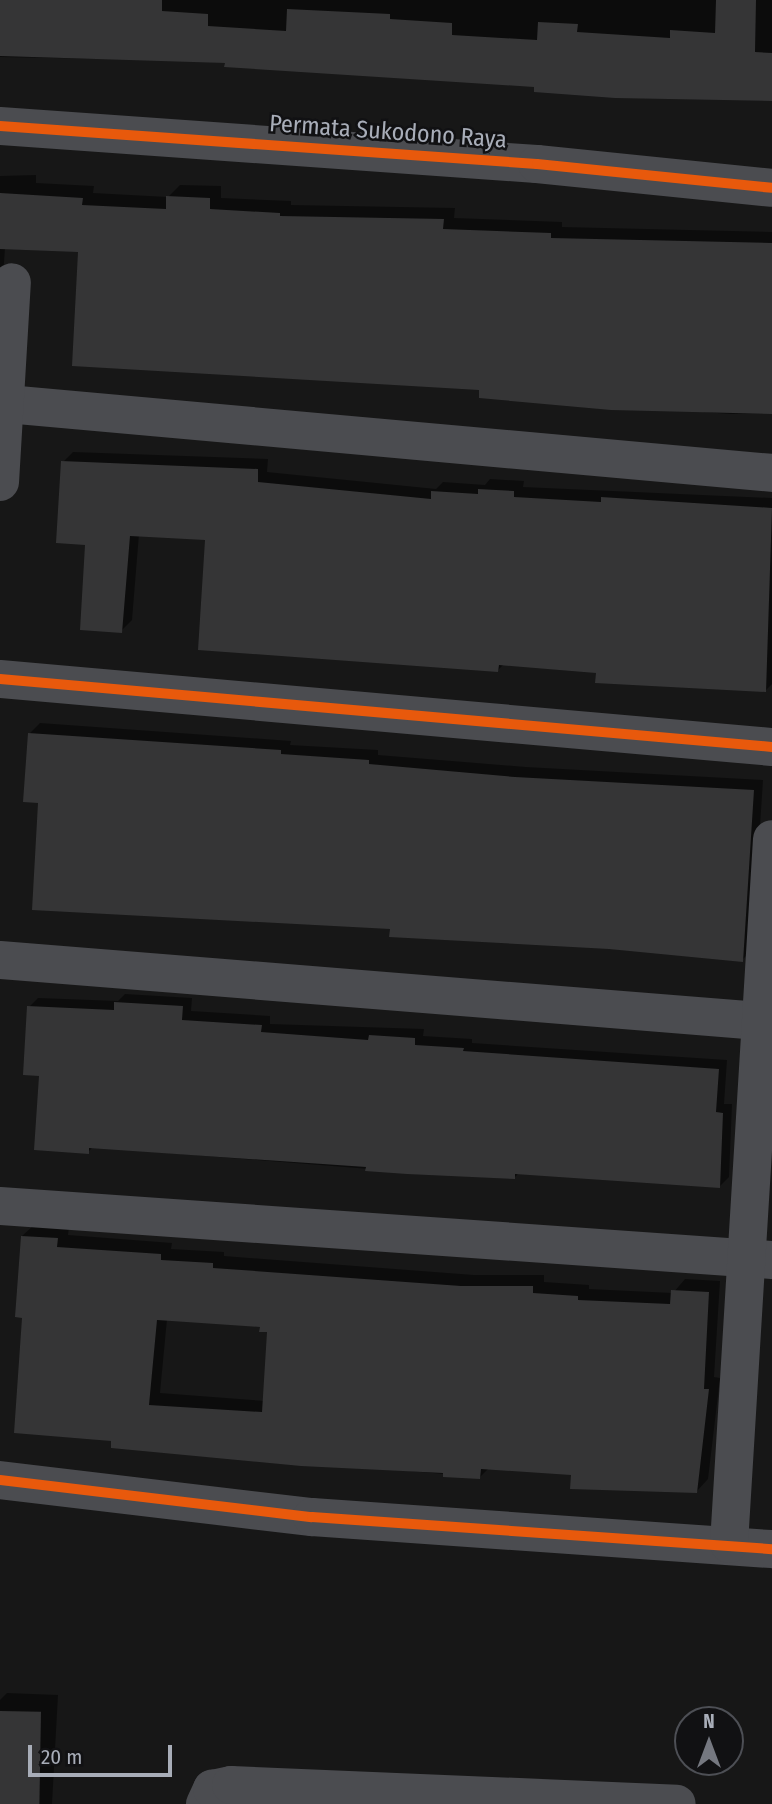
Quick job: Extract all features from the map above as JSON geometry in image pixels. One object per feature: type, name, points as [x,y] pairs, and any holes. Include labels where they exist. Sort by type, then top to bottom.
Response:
[{"type":"street","name":"Permata Sukodono Raya","points":[[0,126],[537,164],[772,188]]},
{"type":"street","points":[[0,482],[7,404],[12,282]]},
{"type":"street","points":[[7,404],[772,473]]},
{"type":"street","points":[[0,679],[772,747]]},
{"type":"street","points":[[729,1544],[761,1259],[772,838]]},
{"type":"street","points":[[0,960],[766,1021]]},
{"type":"street","points":[[0,1206],[761,1259]]},
{"type":"street","points":[[0,1480],[326,1518],[772,1549]]},
{"type":"street","points":[[205,1804],[212,1789],[232,1785],[677,1804]]},
{"type":"building","points":[[0,0],[162,0],[162,11],[208,14],[208,26],[286,31],[287,9],[390,14],[390,19],[452,23],[452,35],[537,40],[538,22],[578,24],[577,32],[670,38],[670,30],[715,33],[716,0],[756,0],[755,52],[772,53],[772,101],[615,98],[534,92],[534,87],[224,67],[225,63],[0,56]]},
{"type":"building","points":[[0,193],[83,198],[82,205],[166,209],[166,196],[210,198],[210,209],[280,213],[280,216],[444,219],[443,229],[551,233],[551,238],[772,243],[772,414],[611,410],[479,398],[479,390],[72,366],[78,252],[0,249]]},
{"type":"building","points":[[61,461],[258,469],[258,482],[431,499],[431,491],[478,494],[478,489],[514,491],[514,497],[601,502],[601,497],[772,508],[766,692],[595,683],[596,673],[499,665],[498,672],[198,650],[205,540],[130,536],[122,633],[80,630],[85,545],[56,543]]},
{"type":"building","points":[[28,733],[281,750],[281,754],[369,760],[369,764],[515,777],[754,790],[743,962],[609,949],[389,937],[390,929],[32,910],[38,803],[23,802]]},
{"type":"building","points":[[114,1002],[183,1006],[182,1020],[262,1025],[261,1032],[368,1040],[369,1035],[415,1038],[415,1045],[464,1048],[463,1051],[719,1069],[716,1112],[723,1113],[720,1188],[515,1174],[515,1179],[407,1174],[365,1171],[366,1167],[89,1148],[89,1154],[34,1150],[39,1076],[23,1075],[27,1006],[114,1010]]},
{"type":"building","points":[[21,1236],[58,1238],[57,1247],[161,1254],[161,1260],[213,1263],[213,1268],[461,1286],[533,1286],[533,1293],[578,1296],[578,1300],[670,1304],[671,1290],[709,1292],[704,1389],[709,1389],[697,1493],[570,1489],[571,1475],[481,1469],[480,1479],[443,1477],[443,1473],[301,1466],[111,1448],[111,1441],[14,1433],[22,1318],[15,1317]],"holes":[[[157,1320],[260,1327],[259,1332],[267,1332],[262,1412],[149,1405]]]},
{"type":"building","points":[[0,1711],[41,1712],[39,1804],[0,1804]]},
{"type":"cycle path","points":[[0,126],[537,164],[772,188]]},
{"type":"cycle path","points":[[0,679],[772,747]]},
{"type":"cycle path","points":[[0,1480],[312,1517],[772,1549]]}]
